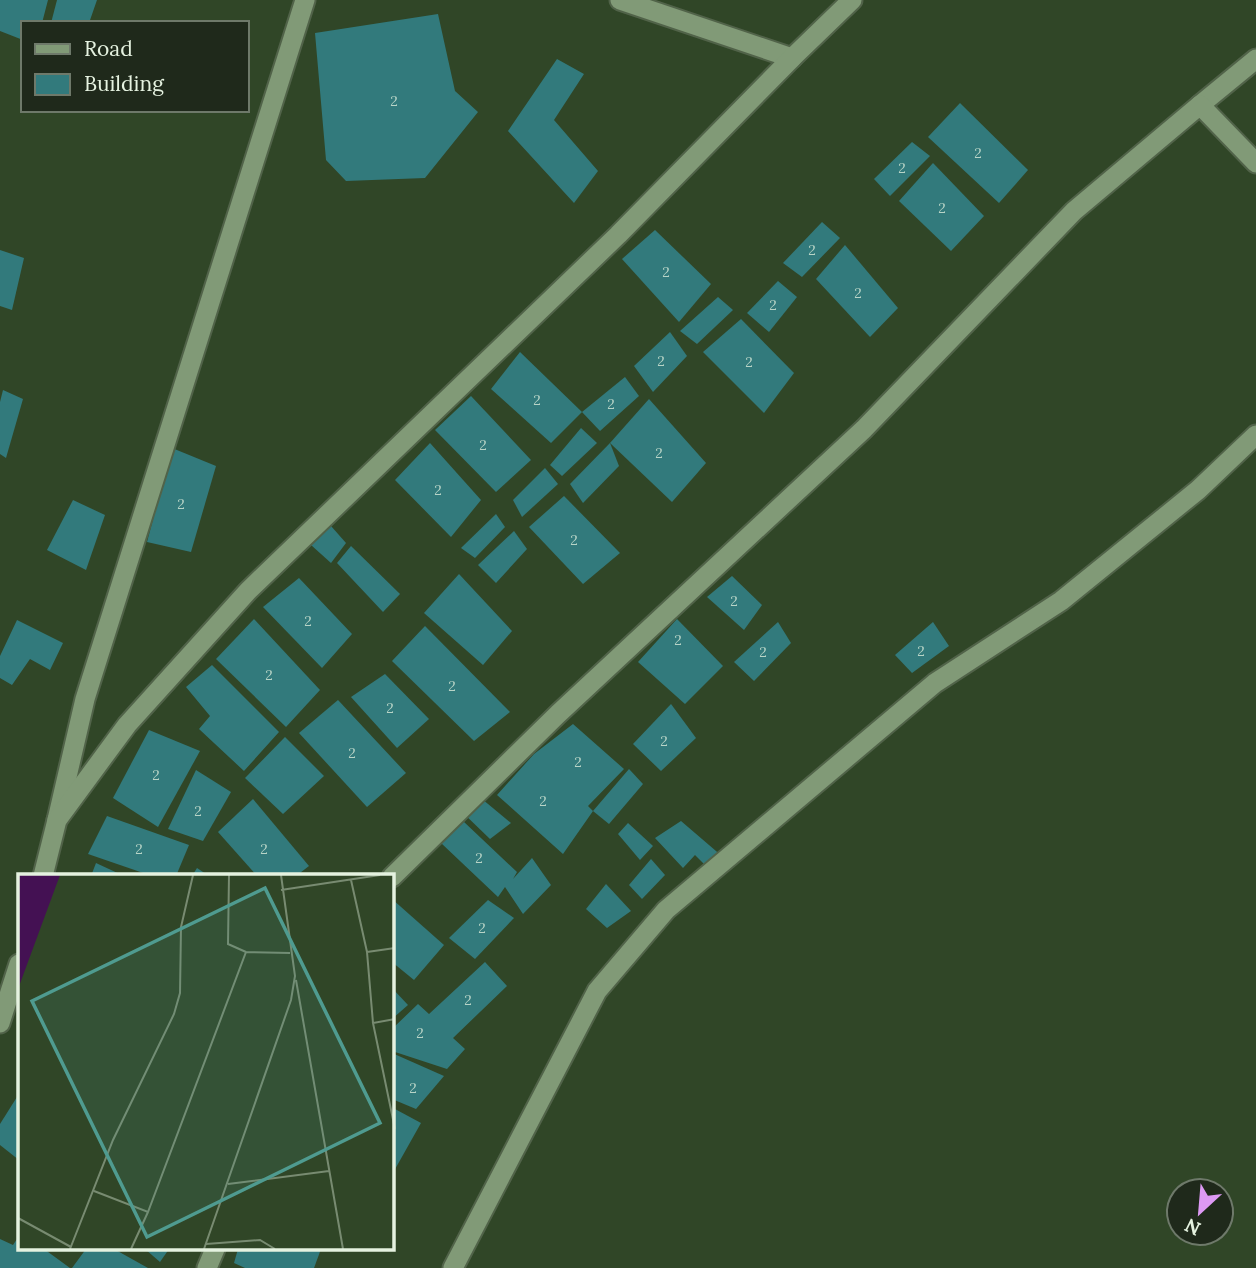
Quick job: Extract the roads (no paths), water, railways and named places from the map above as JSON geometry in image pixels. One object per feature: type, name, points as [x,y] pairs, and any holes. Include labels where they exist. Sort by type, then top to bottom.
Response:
[{"type":"street","points":[[44,874],[85,699],[305,0]]},
{"type":"street","points":[[620,0],[792,58]]},
{"type":"street","points":[[57,820],[127,725],[248,591],[618,234],[852,0]]},
{"type":"street","points":[[394,875],[558,714],[864,429],[1074,211],[1256,59]]},
{"type":"street","points":[[1200,105],[1256,163]]},
{"type":"street","points":[[453,1268],[597,991],[666,910],[936,683],[1061,601],[1198,490],[1256,435]]},
{"type":"street","points":[[0,1023],[18,967]]},
{"type":"street","points":[[207,1268],[215,1250]]}]
